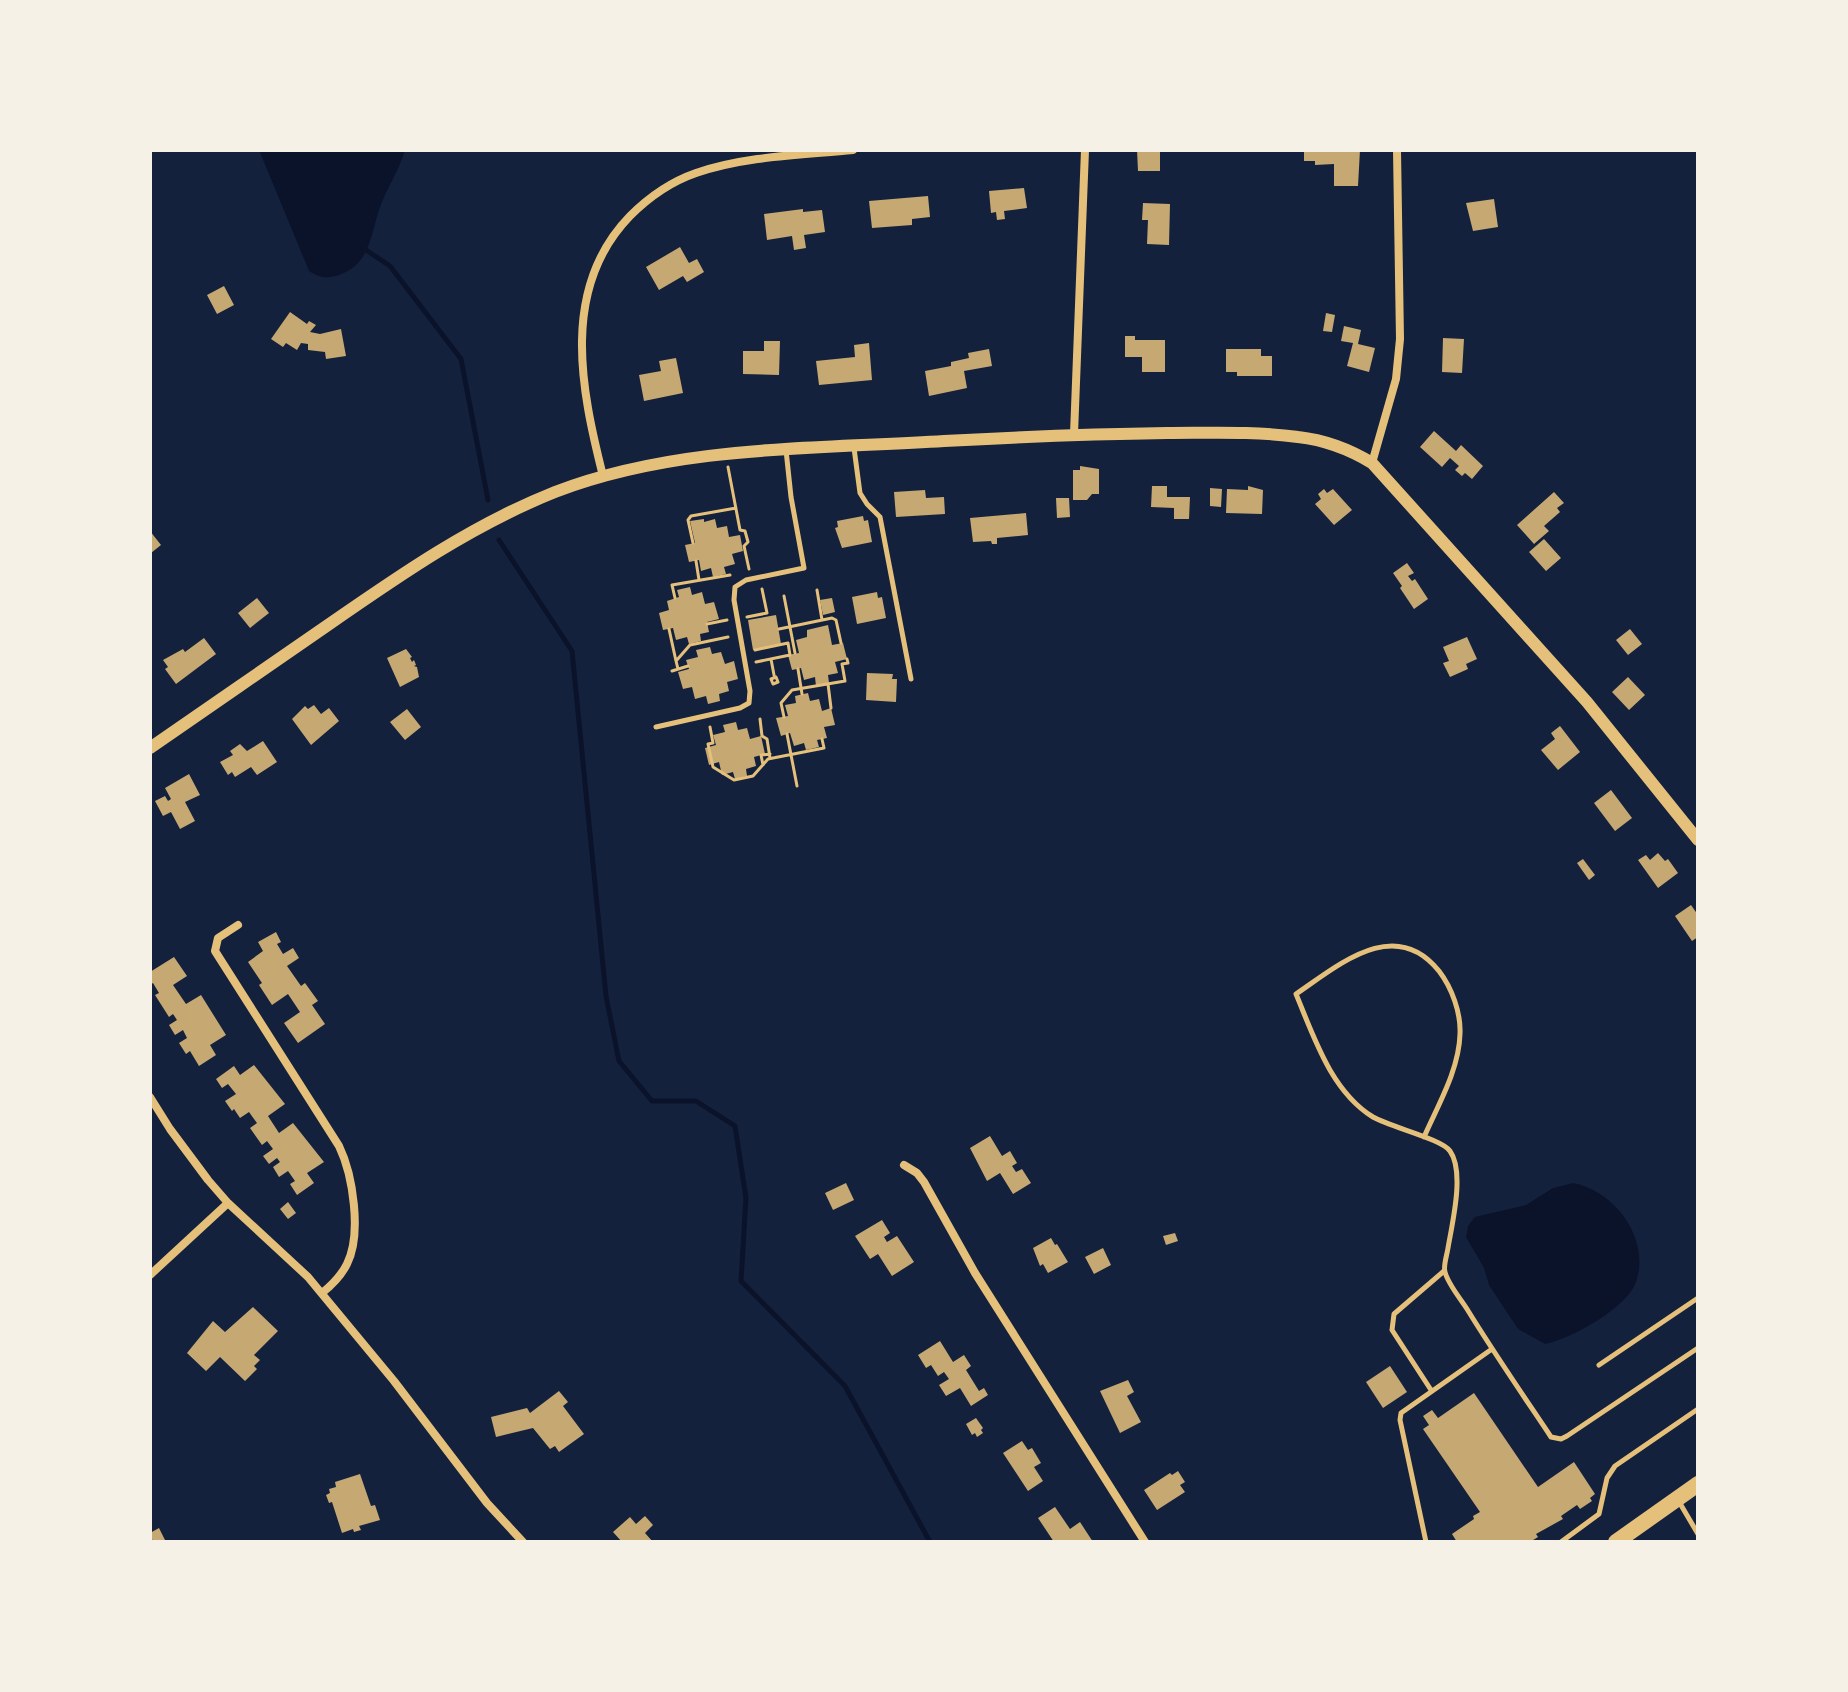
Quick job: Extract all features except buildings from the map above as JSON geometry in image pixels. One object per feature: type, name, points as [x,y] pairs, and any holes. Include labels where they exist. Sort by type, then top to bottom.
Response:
[{"type":"main road","points":[[1616,1542],[1698,1484]]},
{"type":"street","points":[[603,476],[583,383],[581,347],[583,311],[591,277],[607,245],[645,201],[670,184],[695,173],[766,154],[853,150]]},
{"type":"street","points":[[1074,434],[1085,150]]},
{"type":"street","points":[[1372,463],[1396,379],[1400,339],[1397,150]]},
{"type":"street","points":[[150,748],[414,565],[513,510],[603,476],[725,455],[786,450],[1074,434],[1243,433],[1300,437],[1352,451],[1372,463],[1587,702],[1698,840]]},
{"type":"street","points":[[238,925],[218,938],[215,951],[335,1138],[350,1173],[353,1233],[350,1258],[335,1282],[322,1293]]},
{"type":"street","points":[[150,1097],[181,1144],[228,1203],[292,1260],[322,1293],[487,1503],[523,1542]]},
{"type":"street","points":[[904,1165],[924,1182],[975,1273],[1145,1542]]},
{"type":"street","points":[[150,1275],[228,1203]]},
{"type":"lane","points":[[854,446],[860,493],[880,517],[911,679]]},
{"type":"lane","points":[[656,727],[740,708],[749,703],[750,691],[734,600],[735,587],[751,579],[804,568],[786,450]]},
{"type":"lane","points":[[1424,1137],[1457,1057],[1460,1034],[1458,1011],[1444,978],[1426,955],[1406,946],[1381,946],[1360,953],[1296,994],[1328,1067],[1346,1094],[1371,1116],[1450,1150],[1457,1185],[1444,1271],[1551,1437],[1567,1436],[1698,1348]]},
{"type":"lane","points":[[1432,1390],[1392,1330],[1391,1319],[1444,1271]]},
{"type":"lane","points":[[1599,1365],[1698,1298]]},
{"type":"lane","points":[[1426,1542],[1401,1413],[1492,1349]]},
{"type":"lane","points":[[1561,1542],[1599,1514],[1607,1478],[1615,1466],[1698,1409]]},
{"type":"lane","points":[[1677,1499],[1698,1534]]},
{"type":"path","points":[[725,455],[740,530],[745,531],[748,542],[744,546],[751,579]]},
{"type":"path","points":[[693,543],[688,520],[691,516],[736,508]]},
{"type":"path","points":[[696,561],[699,581]]},
{"type":"path","points":[[675,598],[672,585],[737,574]]},
{"type":"path","points":[[747,628],[745,617],[767,613],[760,577]]},
{"type":"path","points":[[817,590],[822,620]]},
{"type":"path","points":[[753,663],[790,655],[790,627],[784,596]]},
{"type":"path","points":[[707,624],[737,618]]},
{"type":"path","points":[[779,629],[836,620],[841,643]]},
{"type":"path","points":[[669,629],[678,669]]},
{"type":"path","points":[[676,661],[690,645],[740,635]]},
{"type":"path","points":[[751,651],[788,643],[792,650]]},
{"type":"path","points":[[771,659],[774,677]]},
{"type":"path","points":[[784,717],[781,703],[792,690],[802,692],[845,681],[842,664],[848,663],[847,659]]},
{"type":"path","points":[[672,671],[688,666]]},
{"type":"path","points":[[798,669],[802,692]]},
{"type":"path","points":[[828,684],[831,708]]},
{"type":"path","points":[[707,716],[713,743],[708,744],[713,767],[734,780],[753,776],[770,756],[767,739],[762,736],[760,719]]},
{"type":"path","points":[[787,734],[797,786]]},
{"type":"path","points":[[763,765],[761,755],[824,748],[822,739]]},
{"type":"water","points":[[259,150],[405,150],[382,202],[369,245],[350,270],[327,277],[309,271]]},
{"type":"water","points":[[1573,1183],[1603,1196],[1626,1219],[1634,1234],[1639,1266],[1631,1292],[1610,1312],[1583,1329],[1545,1344],[1518,1329],[1489,1285],[1484,1268],[1466,1237],[1468,1226],[1475,1217],[1526,1205],[1553,1188]]},
{"type":"waterway","points":[[363,248],[390,266],[461,359],[488,500]]},
{"type":"waterway","points":[[499,540],[572,651],[606,996],[619,1061],[652,1101],[696,1101],[735,1126],[746,1198],[741,1281],[845,1386],[930,1542]]}]
